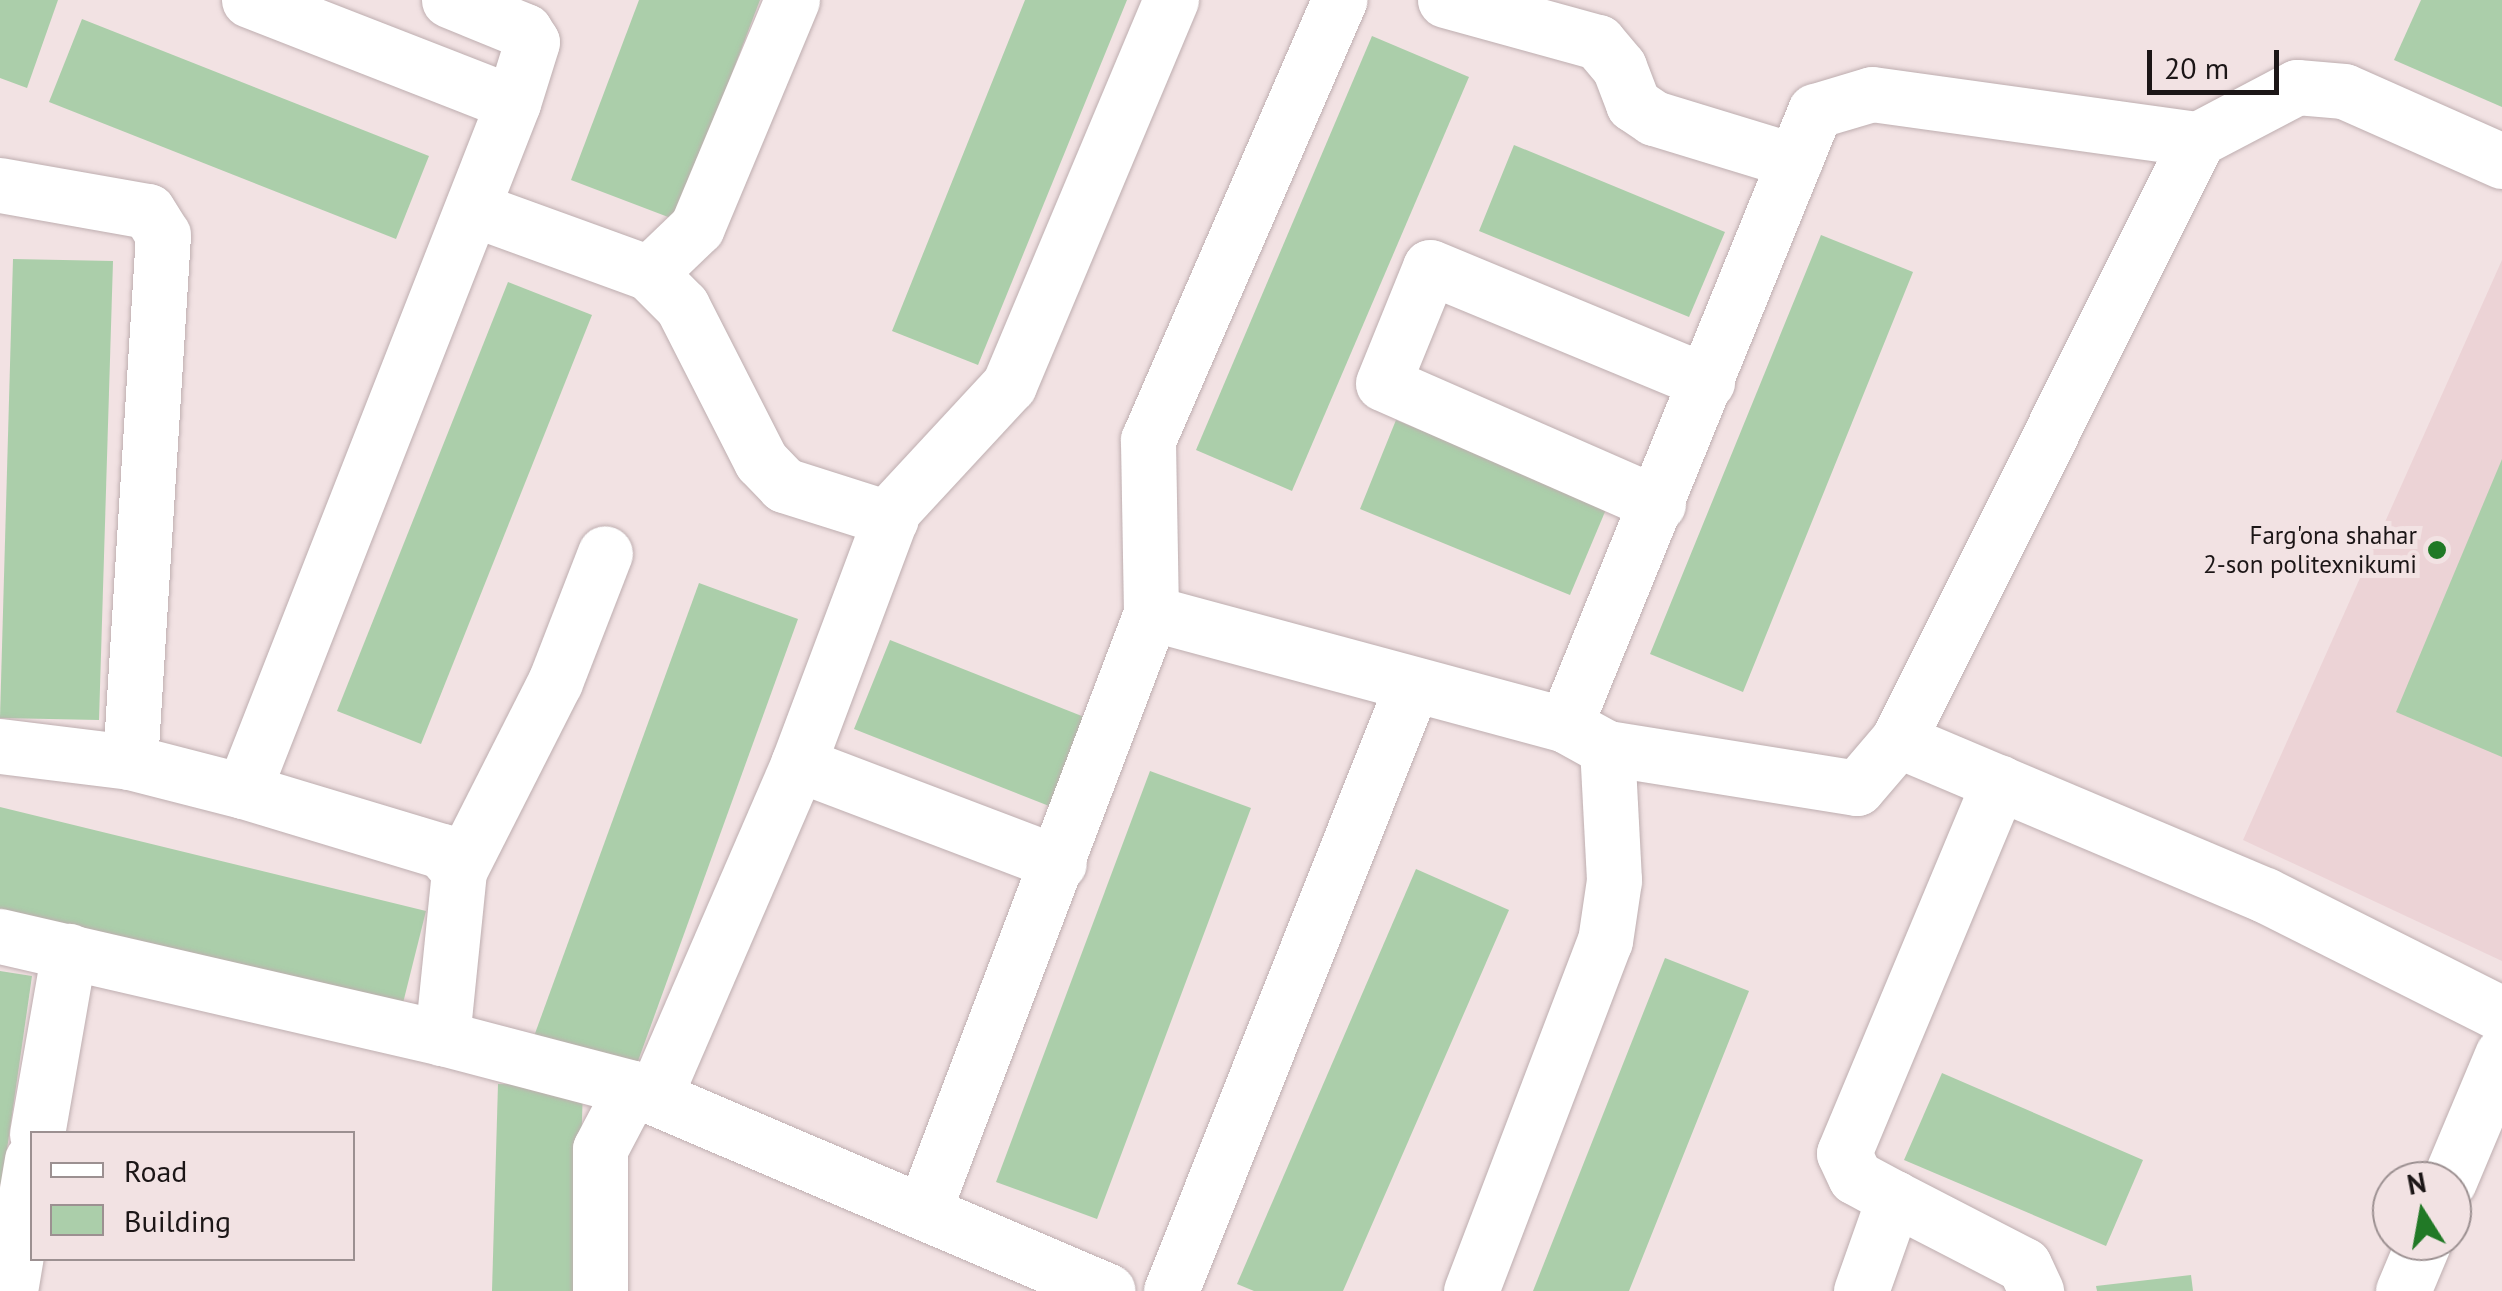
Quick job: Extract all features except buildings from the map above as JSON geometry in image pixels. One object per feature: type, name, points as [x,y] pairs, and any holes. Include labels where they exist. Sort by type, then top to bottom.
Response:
[{"type":"street","points":[[249,0],[513,103]]},
{"type":"street","points":[[244,791],[473,208],[532,42],[525,31],[448,0]]},
{"type":"street","points":[[649,273],[696,227],[792,0]]},
{"type":"street","points":[[600,1291],[600,1150],[643,1093],[798,764],[890,519],[1009,386],[1171,0]]},
{"type":"street","points":[[924,1212],[1151,613],[1148,440],[1339,0]]},
{"type":"street","points":[[1445,0],[1598,42],[1618,67],[1633,104],[1654,118],[1795,160]]},
{"type":"street","points":[[1471,1291],[1605,941],[1614,880],[1586,737],[1658,504],[1815,110],[1872,94],[2198,140],[2298,88],[2344,91],[2502,160]]},
{"type":"street","points":[[1151,613],[1586,737],[1857,788],[1898,740],[2198,140]]},
{"type":"street","points":[[0,185],[148,211],[163,234],[130,762]]},
{"type":"street","points":[[473,208],[649,273],[682,306],[761,460],[784,485],[890,519]]},
{"type":"street","points":[[1658,504],[1383,383],[1430,267],[1707,382]]},
{"type":"street","points":[[442,1038],[459,871],[555,682],[605,553]]},
{"type":"street","points":[[1171,1291],[1412,686]]},
{"type":"street","points":[[1898,740],[2266,895],[2502,1014]]},
{"type":"street","points":[[0,746],[130,762],[244,791],[442,850],[459,871]]},
{"type":"street","points":[[798,764],[1059,863]]},
{"type":"street","points":[[2000,782],[1844,1153],[1856,1177],[2024,1265],[2036,1291]]},
{"type":"street","points":[[0,936],[442,1038],[643,1093],[1108,1291]]},
{"type":"street","points":[[38,1131],[68,951]]},
{"type":"street","points":[[2457,1161],[2502,1055]]},
{"type":"street","points":[[10,1291],[30,1172]]},
{"type":"street","points":[[1861,1291],[1894,1198]]},
{"type":"street","points":[[2402,1291],[2415,1261]]},
{"type":"shaded area","name":"Farg'ona shahar 2-son politexnikumi","points":[[2502,260],[2502,961],[2243,840]]},
{"type":"place","name":"Farg'ona shahar 2-son politexnikumi","points":[[2437,550]]}]
